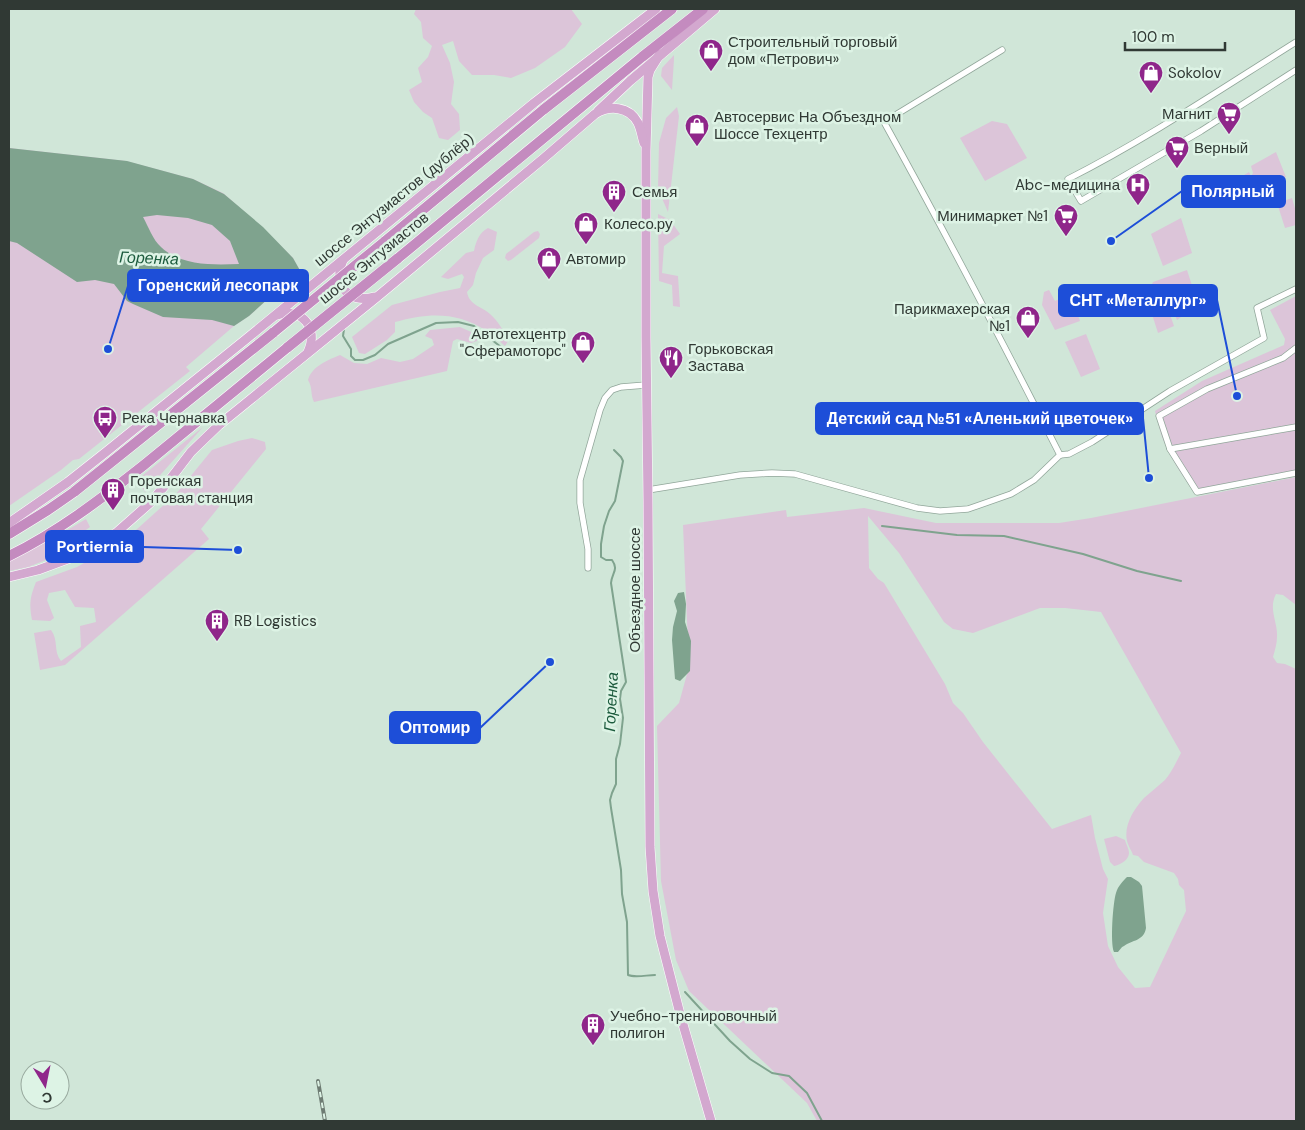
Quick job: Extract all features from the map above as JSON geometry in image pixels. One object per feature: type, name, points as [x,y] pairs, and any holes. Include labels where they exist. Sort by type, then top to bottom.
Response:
[{"type":"highway","name":"шоссе Энтузиастов","points":[[9,534],[74,492],[274,332],[543,110],[672,9]]},
{"type":"highway","name":"шоссе Энтузиастов","points":[[9,556],[67,523],[164,449],[703,9]]},
{"type":"main road","name":"шоссе Энтузиастов (дублёр)","points":[[9,524],[68,482],[534,103],[656,9]]},
{"type":"main road","points":[[9,577],[38,570],[73,557],[116,533],[150,503],[191,452],[205,438],[540,161],[595,114],[613,95],[660,54],[715,9]]},
{"type":"main road","name":"Объездное шоссе","points":[[660,54],[648,77],[646,150],[650,848],[653,891],[660,936],[711,1121]]},
{"type":"main road","points":[[595,114],[609,108],[620,109],[629,113],[639,126],[646,150]]},
{"type":"main road","points":[[343,259],[339,275],[345,290],[352,296],[360,299],[377,296]]},
{"type":"main road","points":[[274,316],[292,313],[300,316],[306,322],[312,338],[306,354]]},
{"type":"street","points":[[1296,42],[1188,110],[1068,179],[1081,201],[1201,131],[1296,70]]},
{"type":"street","points":[[1002,50],[884,122],[997,332],[1060,455]]},
{"type":"street","points":[[648,490],[740,475],[795,474],[918,508],[940,511],[968,509],[1011,494],[1034,480],[1060,455],[1069,454],[1092,442],[1170,391],[1264,338],[1257,308],[1296,289]]},
{"type":"street","points":[[1296,348],[1283,358],[1207,389],[1159,416],[1170,449],[1197,492],[1296,473]]},
{"type":"street","points":[[588,568],[588,549],[580,502],[580,480],[600,410],[605,398],[612,390],[621,387],[646,385]]},
{"type":"street","points":[[1170,449],[1296,427]]},
{"type":"shaded area","points":[[416,9],[571,9],[582,24],[565,47],[535,68],[511,78],[494,75],[472,75],[459,61],[453,41],[442,45],[450,63],[454,82],[451,104],[459,114],[460,130],[448,140],[439,138],[432,118],[414,102],[409,90],[422,82],[418,68],[428,57],[432,46],[423,38],[421,22],[414,14]]},
{"type":"shaded area","points":[[674,55],[672,90],[661,76],[662,68]]},
{"type":"shaded area","points":[[677,107],[679,116],[668,212],[658,189],[659,143],[666,118]]},
{"type":"shaded area","points":[[992,121],[1007,124],[1027,158],[985,181],[960,138]]},
{"type":"shaded area","points":[[9,148],[126,161],[193,179],[223,193],[262,227],[293,258],[302,274],[234,326],[186,367],[190,371],[79,459],[73,460],[9,506]]},
{"type":"shaded area","points":[[1276,152],[1286,177],[1250,191],[1244,175],[1249,172],[1251,176],[1253,173],[1251,166]]},
{"type":"shaded area","points":[[1292,198],[1296,212],[1296,225],[1285,228],[1277,203]]},
{"type":"shaded area","points":[[658,214],[670,220],[680,234],[664,246],[662,273],[678,276],[680,307],[673,306],[672,285],[659,281]]},
{"type":"shaded area","points":[[1181,218],[1192,253],[1163,266],[1151,234]]},
{"type":"shaded area","points":[[488,228],[497,232],[494,250],[483,258],[473,285],[467,292],[470,300],[490,314],[503,330],[508,341],[505,346],[487,331],[464,320],[453,317],[430,316],[395,322],[395,332],[387,340],[365,354],[359,353],[352,337],[392,305],[460,288],[464,277],[462,274],[448,279],[441,277],[466,253],[474,251],[478,238]]},
{"type":"shaded area","points":[[538,231],[540,234],[539,238],[511,260],[508,261],[505,258],[506,254],[534,232]]},
{"type":"shaded area","points":[[1187,270],[1198,304],[1177,320],[1169,299],[1149,305],[1146,297],[1153,282]]},
{"type":"shaded area","points":[[1049,290],[1055,301],[1070,294],[1080,321],[1055,330],[1042,305],[1044,292]]},
{"type":"shaded area","points":[[1296,296],[1296,476],[1198,495],[1182,475],[1167,449],[1155,411],[1202,381],[1284,345],[1285,339],[1270,310]]},
{"type":"shaded area","points":[[1166,303],[1174,326],[1158,333],[1150,308]]},
{"type":"shaded area","points":[[460,327],[478,335],[477,341],[471,343],[457,339],[453,341],[447,371],[314,402],[308,380],[313,371],[326,361],[340,355],[354,363],[367,364],[381,358],[400,362],[413,359],[434,345],[432,339],[425,336],[430,330]]},
{"type":"shaded area","points":[[1086,334],[1100,369],[1081,377],[1065,342]]},
{"type":"shaded area","points":[[203,427],[145,492],[137,480]]},
{"type":"shaded area","points":[[252,438],[265,442],[266,449],[201,529],[209,539],[65,665],[40,670],[34,633],[51,630],[61,661],[81,647],[80,626],[96,622],[94,608],[75,607],[65,590],[49,593],[47,600],[54,618],[50,621],[32,620],[31,601],[36,582],[77,567],[126,539],[176,494],[212,450]]},
{"type":"shaded area","points":[[1296,477],[1296,605],[1283,595],[1276,594],[1273,610],[1277,637],[1273,657],[1277,663],[1296,669],[1296,1121],[817,1121],[807,1103],[689,991],[676,960],[661,881],[657,726],[679,703],[689,667],[683,525],[786,510],[787,517],[864,508],[936,523],[1059,523]],"holes":[[[868,516],[899,553],[944,622],[953,629],[973,633],[1040,608],[1065,608],[1101,612],[1181,753],[1165,780],[1144,798],[1136,808],[1126,832],[1128,844],[1133,855],[1138,856],[1144,862],[1174,873],[1179,885],[1184,890],[1186,911],[1150,987],[1135,988],[1118,967],[1108,946],[1103,913],[1108,879],[1103,869],[1091,815],[1052,829],[983,742],[963,713],[953,703],[945,684],[884,583],[869,568]]]},
{"type":"shaded area","points":[[86,519],[90,527],[72,540],[74,549],[28,567],[9,571],[9,561]]},
{"type":"shaded area","points":[[1116,836],[1125,840],[1129,853],[1128,858],[1124,862],[1114,866],[1110,862],[1104,839]]},
{"type":"water","points":[[9,148],[127,161],[193,179],[224,194],[263,227],[293,258],[302,274],[234,326],[212,320],[163,317],[127,301],[114,284],[95,280],[77,282],[17,243],[9,241]],"holes":[[[157,215],[188,218],[212,225],[230,241],[239,264],[208,264],[178,258],[158,244],[143,217]]]},
{"type":"water","points":[[684,592],[686,604],[685,622],[691,641],[690,671],[680,681],[675,679],[672,640],[677,611],[674,601],[678,593]]},
{"type":"water","points":[[1127,877],[1131,877],[1142,886],[1146,928],[1140,938],[1123,946],[1118,952],[1114,952],[1112,932],[1115,898],[1118,888]]},
{"type":"waterway","name":"Горенка","points":[[344,329],[343,336],[351,349],[351,356],[355,360],[363,360],[375,355],[388,344],[436,323],[458,322],[474,326],[501,347]]},
{"type":"waterway","name":"Горенка","points":[[614,450],[623,461],[615,501],[604,526],[601,557],[606,560],[612,560],[615,566],[611,583],[626,682],[621,691],[620,699],[623,718],[616,759],[616,784],[610,800],[627,922],[628,975],[655,975]]},
{"type":"waterway","points":[[882,526],[957,535],[1004,536],[1083,554],[1137,571],[1181,581]]},
{"type":"waterway","name":"Горенка","points":[[685,992],[730,1041],[750,1059],[772,1073],[789,1076],[807,1093],[822,1121]]},
{"type":"railway","points":[[318,1081],[325,1121]]},
{"type":"place","name":"Строительный торговый дом «Петрович»","points":[[711,72]]},
{"type":"place","name":"Sokolov","points":[[1151,94]]},
{"type":"place","name":"Магнит","points":[[1229,135]]},
{"type":"place","name":"Автосервис На Объездном Шоссе Техцентр","points":[[697,147]]},
{"type":"place","name":"Верный","points":[[1177,169]]},
{"type":"place","name":"Abc-медицина","points":[[1138,206]]},
{"type":"place","name":"Семья","points":[[614,213]]},
{"type":"place","name":"Минимаркет №1","points":[[1066,237]]},
{"type":"place","name":"Полярный","points":[[1111,241]]},
{"type":"place","name":"Колесо.ру","points":[[586,245]]},
{"type":"place","name":"Автомир","points":[[549,280]]},
{"type":"place","name":"Парикмахерская №1","points":[[1028,339]]},
{"type":"place","name":"Горенский лесопарк","points":[[108,349]]},
{"type":"place","name":"Автотехцентр \"Сферамоторс\"","points":[[583,364]]},
{"type":"place","name":"Горьковская Застава","points":[[671,379]]},
{"type":"place","name":"СНТ «Металлург»","points":[[1237,396]]},
{"type":"place","name":"Река Чернавка","points":[[105,439]]},
{"type":"place","name":"Детский сад №51 «Аленький цветочек»","points":[[1149,478]]},
{"type":"place","name":"Горенская почтовая станция","points":[[113,511]]},
{"type":"place","name":"Portiernia","points":[[238,550]]},
{"type":"place","name":"RB Logistics","points":[[217,642]]},
{"type":"place","name":"Оптомир","points":[[550,662]]},
{"type":"place","name":"Учебно-тренировочный полигон","points":[[593,1046]]}]
